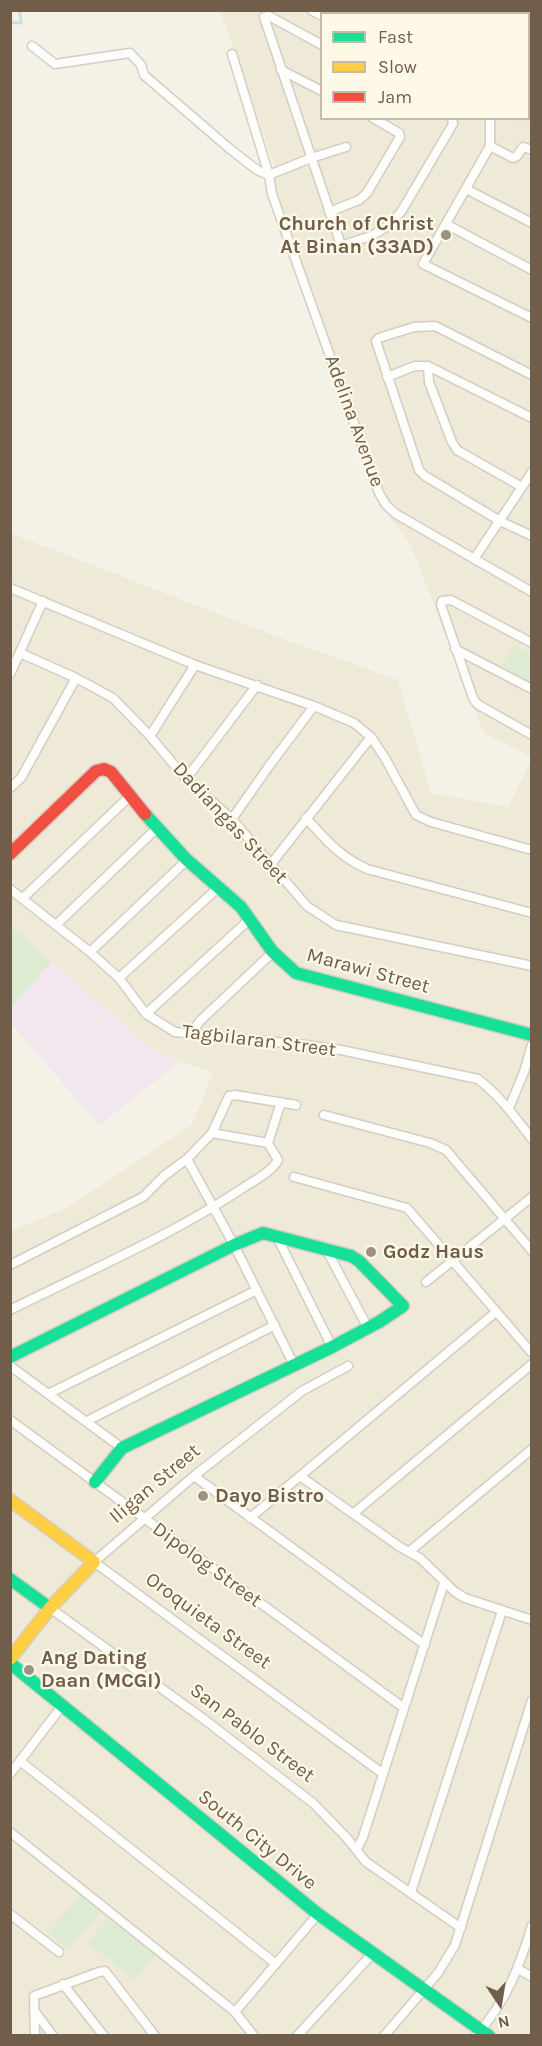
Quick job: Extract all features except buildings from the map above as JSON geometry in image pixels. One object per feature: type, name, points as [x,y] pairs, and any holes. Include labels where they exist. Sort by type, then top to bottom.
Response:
[{"type":"street","points":[[320,44],[269,16],[264,16],[310,158],[340,242],[344,245],[371,236],[388,226],[401,212],[453,124],[452,120]]},
{"type":"street","points":[[32,46],[55,64],[130,53],[141,65],[144,75],[230,149],[257,170],[269,175],[310,158],[346,147]]},
{"type":"street","name":"Adelina Avenue","points":[[232,54],[269,175],[272,194],[382,499],[396,514],[531,592]]},
{"type":"street","points":[[281,70],[320,90]]},
{"type":"street","points":[[329,212],[359,200],[367,193],[400,137],[399,133],[376,120]]},
{"type":"street","points":[[490,120],[490,146],[423,264],[531,318]]},
{"type":"street","points":[[490,146],[513,158],[523,147],[531,150]]},
{"type":"street","points":[[466,189],[531,223]]},
{"type":"street","points":[[446,224],[531,270]]},
{"type":"street","points":[[531,375],[435,326],[414,327],[376,340],[424,476],[500,521],[531,536]]},
{"type":"street","points":[[387,376],[415,366],[428,366],[531,418]]},
{"type":"street","points":[[428,366],[429,382],[457,450],[522,487]]},
{"type":"street","points":[[474,559],[531,472]]},
{"type":"street","points":[[10,588],[195,665],[257,685],[354,723],[371,737],[416,815],[431,822],[531,850]]},
{"type":"street","points":[[531,643],[451,600],[442,601],[441,605],[473,698],[477,704],[531,735]]},
{"type":"street","points":[[10,674],[43,601]]},
{"type":"street","points":[[455,648],[531,689]]},
{"type":"street","name":"Dadiangas Street","points":[[20,653],[76,678],[113,698],[150,736],[186,779],[232,819],[307,906],[336,925],[531,966]]},
{"type":"street","points":[[150,736],[195,665]]},
{"type":"street","points":[[10,788],[21,778],[76,678]]},
{"type":"street","points":[[186,779],[257,685]]},
{"type":"street","points":[[232,819],[314,706]]},
{"type":"street","points":[[271,864],[371,737]]},
{"type":"street","name":"Marawi Street","points":[[10,854],[92,774],[102,768],[111,772],[187,860],[241,907],[272,954],[284,966],[296,973],[531,1035]]},
{"type":"street","points":[[23,898],[130,796]]},
{"type":"street","points":[[306,818],[347,860],[367,868],[531,913]]},
{"type":"street","points":[[56,925],[157,828]]},
{"type":"street","points":[[90,952],[187,860]]},
{"type":"street","points":[[119,978],[218,888]]},
{"type":"street","name":"Tagbilaran Street","points":[[10,889],[119,978],[146,1014],[175,1032],[306,1045],[478,1079],[509,1108],[531,1139]]},
{"type":"street","points":[[146,1014],[250,919]]},
{"type":"street","points":[[191,1033],[200,1021],[272,954]]},
{"type":"street","points":[[509,1108],[524,1071],[531,1045]]},
{"type":"street","points":[[10,1265],[143,1197],[164,1176],[187,1159],[212,1133],[229,1096],[296,1104]]},
{"type":"street","points":[[10,1310],[214,1207],[275,1165],[278,1160],[268,1143],[281,1102]]},
{"type":"street","points":[[324,1115],[430,1143],[446,1150],[531,1251]]},
{"type":"street","points":[[212,1133],[268,1143]]},
{"type":"street","points":[[187,1159],[234,1245],[294,1365]]},
{"type":"street","points":[[294,1177],[407,1208],[531,1353]]},
{"type":"street","points":[[426,1282],[531,1197]]},
{"type":"street","points":[[10,1357],[258,1234],[276,1235],[351,1256],[359,1261],[403,1305],[368,1328],[332,1347],[122,1448],[95,1482]]},
{"type":"street","points":[[276,1235],[332,1347]]},
{"type":"street","points":[[326,1249],[368,1328]]},
{"type":"street","points":[[50,1393],[257,1290]]},
{"type":"street","points":[[250,1518],[496,1312]]},
{"type":"street","points":[[87,1421],[275,1325]]},
{"type":"street","points":[[354,1513],[531,1364]]},
{"type":"street","points":[[10,1366],[50,1393],[122,1448]]},
{"type":"street","name":"Iligan Street","points":[[10,1661],[50,1608],[94,1562],[194,1476],[302,1391],[348,1366]]},
{"type":"street","name":"Dipolog Street","points":[[10,1420],[404,1708]]},
{"type":"street","points":[[410,1551],[531,1449]]},
{"type":"street","points":[[194,1476],[425,1645]]},
{"type":"street","points":[[300,1476],[400,1547],[410,1551],[431,1567],[444,1583],[465,1598],[531,1620]]},
{"type":"street","name":"Oroquieta Street","points":[[10,1500],[382,1773]]},
{"type":"street","name":"San Pablo Street","points":[[10,1579],[201,1717],[313,1803],[357,1849],[366,1862],[461,1928]]},
{"type":"street","points":[[357,1849],[363,1837],[444,1583]]},
{"type":"street","points":[[411,1892],[502,1611]]},
{"type":"street","name":"South City Drive","points":[[10,1661],[318,1914],[482,2033]]},
{"type":"street","points":[[384,2036],[424,1990],[449,1956],[461,1928],[531,1700]]},
{"type":"street","points":[[10,1774],[62,1706]]},
{"type":"street","points":[[20,1761],[276,1964]]},
{"type":"street","points":[[10,1832],[235,2012],[254,2036]]},
{"type":"street","points":[[10,1914],[59,1952]]},
{"type":"street","points":[[235,2012],[318,1914]]},
{"type":"street","points":[[482,2033],[506,1995],[518,1969],[531,1926]]},
{"type":"street","points":[[297,2036],[373,1953]]},
{"type":"street","points":[[518,1969],[531,1977]]},
{"type":"street","points":[[35,2036],[34,1996],[105,1971],[155,2036]]},
{"type":"street","points":[[63,1984],[104,2036]]},
{"type":"street","points":[[34,2010],[53,2036]]},
{"type":"shaded area","points":[[336,10],[340,12],[320,12],[320,120],[511,120],[531,130],[531,757],[484,733],[410,543],[383,508],[266,183],[275,166],[220,11]]},
{"type":"shaded area","points":[[336,11],[531,11],[531,130],[511,120],[530,120],[530,12]]},
{"type":"shaded area","points":[[10,533],[275,636],[398,680],[431,793],[508,807],[531,761],[531,2035],[11,2035],[11,1231],[67,1208],[192,1125],[213,1072],[180,1062],[150,1047],[11,927]]},
{"type":"shaded area","points":[[52,962],[150,1047],[180,1062],[99,1125],[11,1023],[10,1006]]},
{"type":"green space","points":[[515,645],[531,655],[531,684],[503,666]]},
{"type":"green space","points":[[11,927],[52,962],[11,1006]]},
{"type":"green space","points":[[81,1894],[101,1910],[69,1949],[49,1933]]},
{"type":"green space","points":[[110,1916],[156,1954],[135,1980],[88,1943]]},
{"type":"waterway","points":[[10,22],[21,23],[20,10]]},
{"type":"traffic: fast","points":[[145,814],[186,859],[241,907],[272,951],[296,973],[532,1035]]},
{"type":"traffic: fast","points":[[10,1357],[234,1245],[263,1233],[351,1256],[359,1261],[403,1306],[379,1322],[332,1347],[122,1448],[95,1482]]},
{"type":"traffic: fast","points":[[10,1579],[50,1608]]},
{"type":"traffic: fast","points":[[10,1663],[318,1914],[489,2036]]},
{"type":"traffic: slow","points":[[10,1500],[94,1562],[50,1608],[10,1659]]},
{"type":"traffic: jam","points":[[10,854],[96,771],[104,769],[111,772],[145,814]]},
{"type":"place","name":"Church of Christ At Binan (33AD)","points":[[446,235]]},
{"type":"place","name":"Godz Haus","points":[[371,1252]]},
{"type":"place","name":"Dayo Bistro","points":[[203,1496]]},
{"type":"place","name":"Ang Dating Daan (MCGI)","points":[[29,1670]]}]
